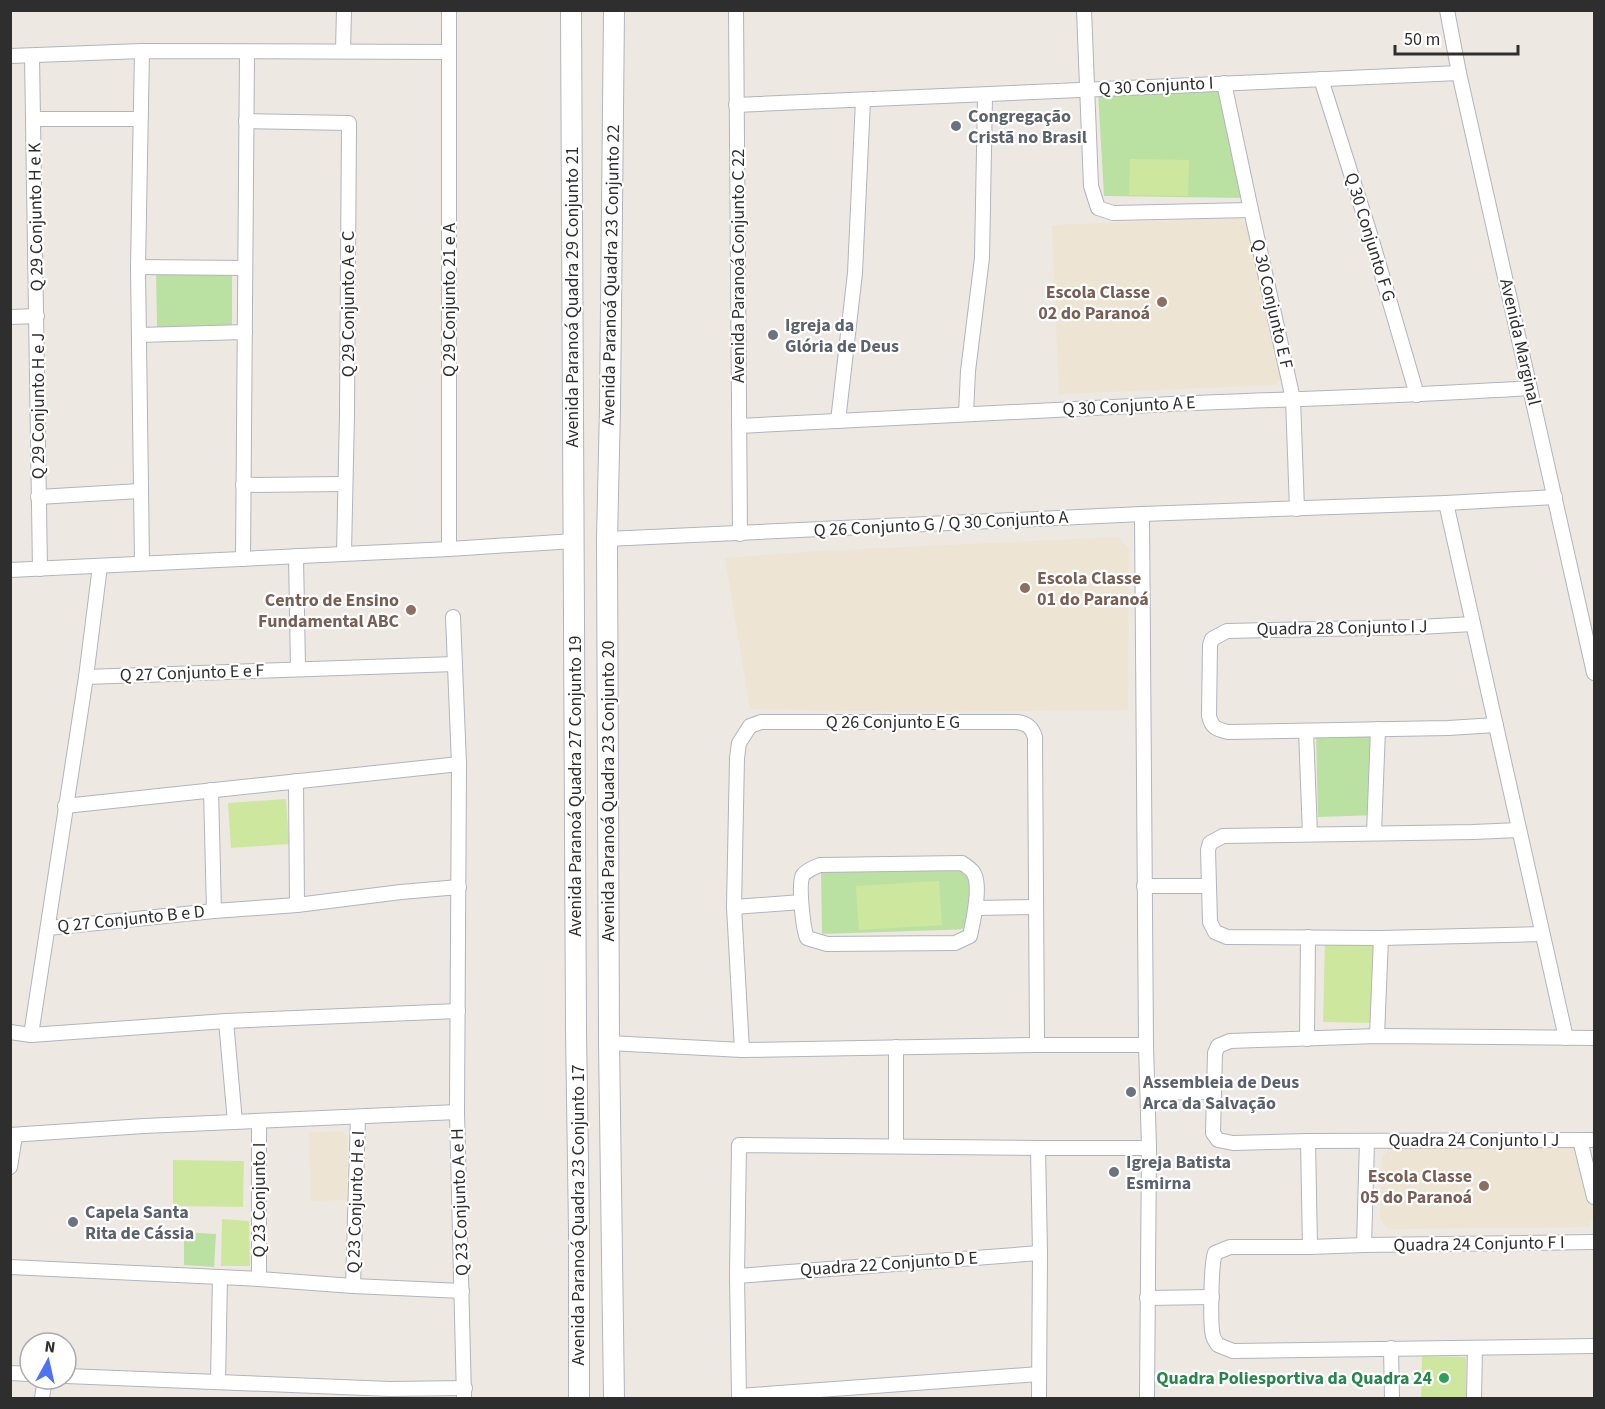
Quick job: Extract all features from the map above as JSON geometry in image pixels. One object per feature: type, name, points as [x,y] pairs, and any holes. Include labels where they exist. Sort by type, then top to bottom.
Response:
[{"type":"street","points":[[343,51],[344,10]]},
{"type":"street","name":"Q 29 Conjunto 21 e A","points":[[449,10],[449,549]]},
{"type":"street","name":"Avenida Paranoá Quadra 29 Conjunto 21","points":[[571,10],[574,541]]},
{"type":"street","name":"Avenida Paranoá Quadra 23 Conjunto 22","points":[[607,539],[614,10]]},
{"type":"street","name":"Avenida Paranoá Conjunto C 22","points":[[736,10],[740,534]]},
{"type":"street","points":[[1084,10],[1091,186],[1098,208],[1113,213],[1251,210]]},
{"type":"street","name":"Avenida Marginal","points":[[1447,10],[1459,73],[1594,673]]},
{"type":"street","points":[[10,56],[142,51],[449,52]]},
{"type":"street","points":[[142,51],[138,267],[142,563]]},
{"type":"street","points":[[243,559],[247,52]]},
{"type":"street","name":"Q 29 Conjunto H e K","points":[[32,56],[37,316]]},
{"type":"street","name":"Q 30 Conjunto I","points":[[736,105],[985,96],[1224,82],[1459,73]]},
{"type":"street","name":"Q 30 Conjunto F G","points":[[1321,79],[1418,395]]},
{"type":"street","name":"Q 30 Conjunto E F","points":[[1224,82],[1293,399],[1297,509]]},
{"type":"street","points":[[966,414],[968,371],[982,258],[985,96]]},
{"type":"street","points":[[838,421],[855,273],[863,100]]},
{"type":"street","points":[[34,119],[140,119]]},
{"type":"street","name":"Q 29 Conjunto A e C","points":[[246,121],[348,123],[344,553]]},
{"type":"street","points":[[138,267],[245,268]]},
{"type":"street","points":[[10,317],[37,316]]},
{"type":"street","name":"Q 29 Conjunto H e J","points":[[37,316],[40,569]]},
{"type":"street","points":[[139,335],[245,332]]},
{"type":"street","name":"Q 30 Conjunto A E","points":[[739,426],[1530,388]]},
{"type":"street","points":[[243,485],[344,484]]},
{"type":"street","points":[[38,497],[140,491]]},
{"type":"street","name":"Q 26 Conjunto G / Q 30 Conjunto A","points":[[607,539],[1555,497]]},
{"type":"street","points":[[1446,503],[1566,1038]]},
{"type":"street","points":[[1142,514],[1144,886],[1149,1148],[1147,1398]]},
{"type":"street","name":"Avenida Paranoá Quadra 23 Conjunto 20","points":[[607,539],[609,1043],[614,1398]]},
{"type":"street","points":[[10,570],[574,541]]},
{"type":"street","name":"Avenida Paranoá Quadra 27 Conjunto 19","points":[[574,541],[576,1031]]},
{"type":"street","points":[[296,556],[298,669]]},
{"type":"street","points":[[31,1035],[86,677],[100,566]]},
{"type":"street","name":"Q 23 Conjunto A e H","points":[[453,617],[459,764],[457,1113],[464,1393]]},
{"type":"street","name":"Quadra 28 Conjunto I J","points":[[1306,731],[1228,732],[1215,729],[1211,725],[1209,716],[1212,639],[1227,631],[1473,624]]},
{"type":"street","name":"Q 27 Conjunto E e F","points":[[86,677],[455,663]]},
{"type":"street","points":[[574,668],[582,677],[597,682],[607,671]]},
{"type":"street","points":[[575,722],[583,714],[592,712],[599,714],[608,722]]},
{"type":"street","name":"Q 26 Conjunto E G","points":[[734,907],[739,743],[750,726],[761,722],[1026,723],[1035,736],[1036,907]]},
{"type":"street","points":[[1310,834],[1306,731],[1496,725]]},
{"type":"street","points":[[1374,833],[1378,729]]},
{"type":"street","points":[[65,806],[459,764]]},
{"type":"street","points":[[296,781],[297,905]]},
{"type":"street","points":[[211,790],[214,911]]},
{"type":"street","points":[[1519,830],[1223,836],[1210,843],[1208,850],[1210,922],[1215,932],[1227,937],[1381,938],[1542,934]]},
{"type":"street","points":[[962,863],[973,873],[976,886],[976,908],[970,936],[955,942],[827,944],[807,938],[801,902],[802,877],[805,872],[820,865],[962,863]]},
{"type":"street","points":[[1144,886],[1208,886]]},
{"type":"street","name":"Q 27 Conjunto B e D","points":[[48,928],[297,905],[459,887]]},
{"type":"street","points":[[742,1050],[734,907],[801,902]]},
{"type":"street","points":[[976,908],[1036,907],[1037,1045]]},
{"type":"street","points":[[1307,1039],[1308,937]]},
{"type":"street","points":[[1377,1036],[1381,938]]},
{"type":"street","points":[[576,1001],[586,1009],[599,1012],[609,1005]]},
{"type":"street","points":[[10,1032],[31,1035],[226,1021],[458,1011]]},
{"type":"street","points":[[226,1021],[235,1122]]},
{"type":"street","name":"Avenida Paranoá Quadra 23 Conjunto 17","points":[[576,1031],[579,1398]]},
{"type":"street","points":[[1148,1093],[1214,1092],[1215,1053],[1218,1046],[1230,1041],[1377,1036],[1594,1038]]},
{"type":"street","points":[[609,1043],[742,1050],[1037,1045],[1146,1046]]},
{"type":"street","points":[[896,1047],[896,1146]]},
{"type":"street","name":"Quadra 24 Conjunto I J","points":[[1214,1092],[1213,1133],[1218,1140],[1233,1143],[1587,1140]]},
{"type":"street","points":[[10,1167],[13,1136],[144,1125],[457,1113]]},
{"type":"street","name":"Q 23 Conjunto H e I","points":[[353,1286],[358,1117]]},
{"type":"street","name":"Q 23 Conjunto I","points":[[259,1121],[259,1279]]},
{"type":"street","points":[[578,1130],[590,1126],[601,1127],[611,1133]]},
{"type":"street","points":[[1587,1140],[1594,1197]]},
{"type":"street","points":[[1308,1141],[1310,1247]]},
{"type":"street","points":[[1364,1245],[1367,1141]]},
{"type":"street","points":[[1039,1374],[739,1397],[737,1276],[739,1145],[1149,1148]]},
{"type":"street","points":[[1038,1148],[1039,1398]]},
{"type":"street","name":"Quadra 24 Conjunto F I","points":[[1212,1297],[1212,1261],[1215,1253],[1230,1247],[1594,1242]]},
{"type":"street","name":"Quadra 22 Conjunto D E","points":[[737,1276],[1040,1252]]},
{"type":"street","points":[[10,1267],[462,1291]]},
{"type":"street","points":[[218,1382],[220,1277]]},
{"type":"street","points":[[1147,1298],[1212,1297],[1213,1335],[1218,1345],[1233,1351],[1594,1346]]},
{"type":"street","points":[[1391,1348],[1392,1398]]},
{"type":"street","points":[[1474,1348],[1474,1398]]},
{"type":"street","points":[[78,1376],[218,1382],[390,1394],[464,1393]]},
{"type":"shaded area","name":"Escola Classe 02 do Paranoá","points":[[1238,218],[1253,228],[1283,377],[1275,385],[1059,394],[1052,225]]},
{"type":"shaded area","points":[[1118,537],[1129,549],[1128,710],[913,712],[750,709],[725,558],[819,551]]},
{"type":"shaded area","points":[[342,1131],[347,1136],[347,1200],[311,1201],[309,1132]]},
{"type":"shaded area","name":"Escola Classe 05 do Paranoá","points":[[1575,1144],[1594,1215],[1589,1227],[1388,1229],[1380,1220],[1382,1156],[1391,1148]]},
{"type":"green space","points":[[1227,85],[1245,198],[1104,196],[1098,93]]},
{"type":"green space","points":[[1130,159],[1189,160],[1188,196],[1129,195]]},
{"type":"green space","points":[[156,272],[232,272],[232,327],[157,327]]},
{"type":"green space","points":[[1378,731],[1380,815],[1318,817],[1316,732]]},
{"type":"green space","points":[[286,799],[289,844],[231,848],[228,803]]},
{"type":"green space","points":[[969,869],[973,929],[822,934],[821,870]]},
{"type":"green space","points":[[939,881],[942,925],[859,930],[856,886]]},
{"type":"green space","points":[[1325,938],[1374,938],[1373,1023],[1323,1022]]},
{"type":"green space","points":[[173,1160],[244,1161],[243,1207],[173,1206]]},
{"type":"green space","points":[[222,1219],[249,1221],[250,1266],[221,1266]]},
{"type":"green space","points":[[184,1232],[216,1234],[214,1267],[184,1265]]},
{"type":"green space","name":"Quadra Poliesportiva da Quadra 24","points":[[1422,1356],[1466,1357],[1466,1398],[1421,1398]]},
{"type":"place","name":"Congregação Cristã no Brasil","points":[[956,126]]},
{"type":"place","name":"Escola Classe 02 do Paranoá","points":[[1162,302]]},
{"type":"place","name":"Igreja da Glória de Deus","points":[[773,335]]},
{"type":"place","name":"Escola Classe 01 do Paranoá","points":[[1025,588]]},
{"type":"place","name":"Centro de Ensino Fundamental ABC","points":[[411,610]]},
{"type":"place","name":"Assembleia de Deus Arca da Salvação","points":[[1131,1092]]},
{"type":"place","name":"Igreja Batista Esmirna","points":[[1114,1172]]},
{"type":"place","name":"Escola Classe 05 do Paranoá","points":[[1484,1186]]},
{"type":"place","name":"Capela Santa Rita de Cássia","points":[[73,1222]]},
{"type":"place","name":"Quadra Poliesportiva da Quadra 24","points":[[1444,1378]]}]
